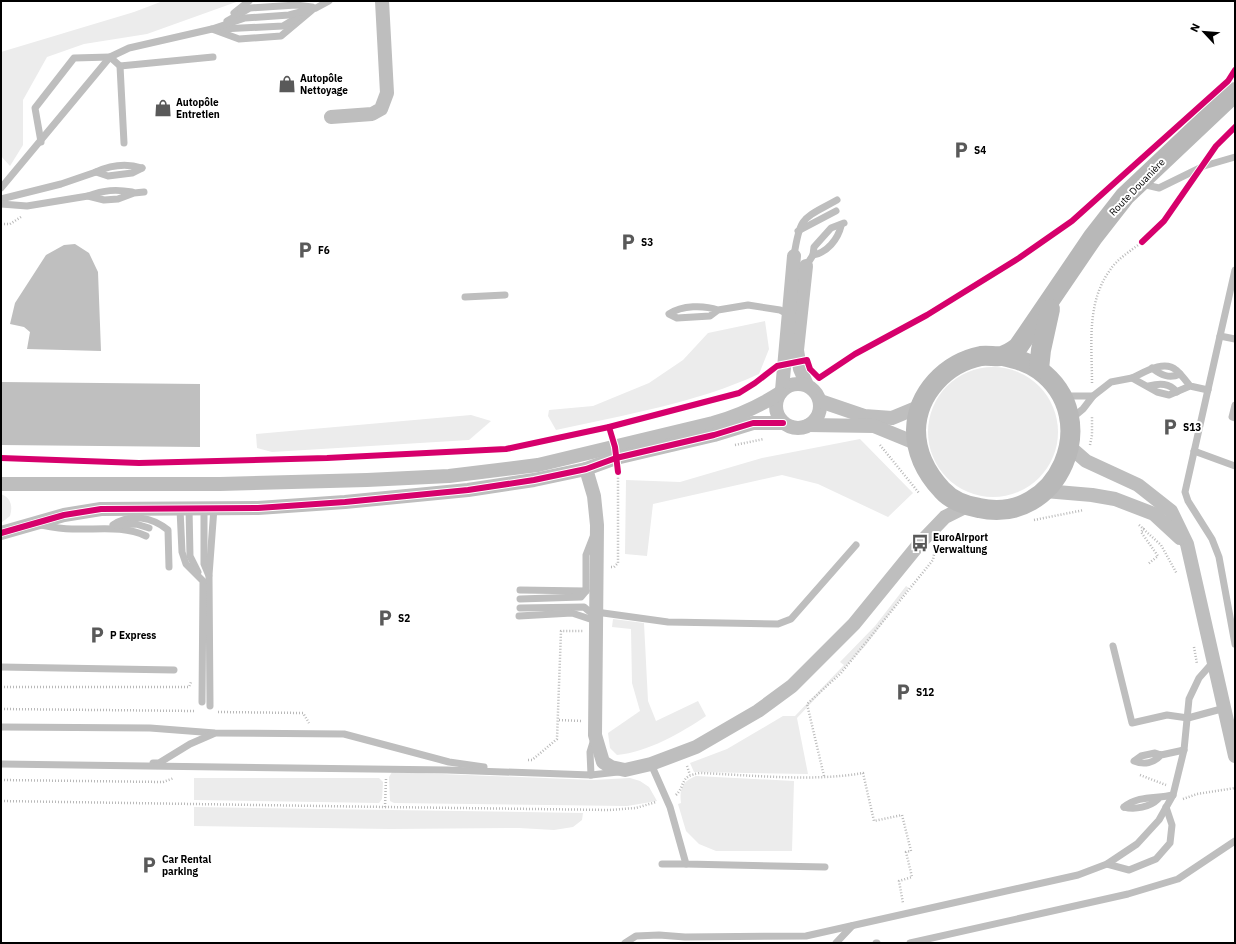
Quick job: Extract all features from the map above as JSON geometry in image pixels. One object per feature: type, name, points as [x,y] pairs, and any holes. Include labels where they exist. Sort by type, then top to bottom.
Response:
[{"type":"main road","name":"Route Douanière","points":[[1003,356],[1018,347],[1093,237],[1125,196],[1235,92]]},
{"type":"main road","name":"Route Douanière","points":[[1039,370],[1041,350],[1054,296]]},
{"type":"main road","points":[[982,356],[1003,356],[1022,360],[1039,370],[1052,381],[1062,396],[1070,420],[1070,448],[1061,471],[1045,491],[1028,502],[1008,509],[987,510],[967,506],[946,494],[929,476],[919,454],[916,430],[921,406],[930,388],[945,372],[956,365],[982,356]]},
{"type":"street","points":[[331,117],[372,114],[381,109],[387,93],[382,1]]},
{"type":"street","points":[[783,423],[776,411],[776,404],[781,392],[794,256]]},
{"type":"street","points":[[807,385],[800,369],[797,350],[810,260]]},
{"type":"street","points":[[1,484],[220,484],[367,480],[449,476],[538,465],[740,415],[758,407],[794,384],[807,385],[813,389],[820,401],[819,415],[809,425]]},
{"type":"street","points":[[820,401],[864,416],[892,418],[921,406]]},
{"type":"street","points":[[3,535],[64,515],[101,509],[258,508],[345,502],[468,490],[617,465],[753,423],[783,423],[796,428],[809,425],[874,426],[918,444]]},
{"type":"street","points":[[1070,448],[1086,461],[1138,485],[1171,511],[1187,544],[1235,756]]},
{"type":"street","points":[[586,469],[594,496],[597,526],[595,735],[603,762],[611,767],[625,770],[651,764],[696,747],[758,711],[792,686],[854,624],[924,538],[945,517],[967,506]]},
{"type":"street","points":[[1045,491],[1115,499],[1154,514],[1187,544]]},
{"type":"lane","points":[[212,29],[249,1]]},
{"type":"lane","points":[[305,1],[316,8]]},
{"type":"lane","points":[[212,29],[239,39],[281,36],[316,8],[329,1]]},
{"type":"lane","points":[[1,188],[41,142],[110,57],[128,48],[212,29],[246,18],[289,15],[316,8]]},
{"type":"lane","points":[[41,142],[35,108],[74,58],[110,57],[120,66],[124,143]]},
{"type":"lane","points":[[120,66],[214,57]]},
{"type":"lane","points":[[1138,183],[1159,188],[1204,166],[1235,157]]},
{"type":"lane","points":[[1,199],[61,184],[96,172],[108,176],[132,174],[142,168]]},
{"type":"lane","points":[[1,204],[27,206],[88,196],[104,200],[118,199],[134,193],[144,192]]},
{"type":"lane","points":[[794,256],[798,231],[802,221],[837,200]]},
{"type":"lane","points":[[798,231],[836,211]]},
{"type":"lane","points":[[810,260],[814,247],[832,228],[843,225]]},
{"type":"lane","points":[[1235,270],[1185,492],[1188,501],[1212,539],[1219,556],[1235,644]]},
{"type":"lane","points":[[465,297],[505,295]]},
{"type":"lane","points":[[669,314],[676,309],[709,307],[718,310],[748,305],[780,310],[788,314]]},
{"type":"lane","points":[[1220,336],[1235,339]]},
{"type":"lane","points":[[1070,420],[1083,409],[1093,396],[1111,382],[1132,378],[1152,368],[1163,366],[1175,368],[1190,386]]},
{"type":"lane","points":[[1132,378],[1149,386],[1157,392],[1169,395],[1190,386],[1208,390]]},
{"type":"lane","points":[[1062,396],[1093,396]]},
{"type":"lane","points":[[1235,405],[1232,417],[1235,418]]},
{"type":"lane","points":[[1194,451],[1235,466]]},
{"type":"lane","points":[[585,454],[586,469]]},
{"type":"lane","points":[[209,508],[210,706]]},
{"type":"lane","points":[[185,509],[182,552],[186,564],[203,581],[204,668],[202,702]]},
{"type":"lane","points":[[113,525],[121,519],[138,518],[159,522],[168,530],[169,567]]},
{"type":"lane","points":[[33,524],[82,529],[135,531],[146,536]]},
{"type":"lane","points":[[82,529],[96,526],[136,524],[149,528]]},
{"type":"lane","points":[[520,599],[581,597],[586,591],[586,555],[597,526]]},
{"type":"lane","points":[[519,612],[584,607],[596,617],[668,622],[778,624],[791,620],[856,545]]},
{"type":"lane","points":[[520,590],[586,591]]},
{"type":"lane","points":[[1113,646],[1132,724],[1167,715],[1188,718],[1225,708]]},
{"type":"lane","points":[[625,943],[636,936],[659,935],[685,937],[806,936],[1078,875],[1107,864],[1137,844],[1159,820],[1173,795],[1184,750],[1189,699],[1199,678],[1214,661]]},
{"type":"lane","points":[[1,667],[174,670]]},
{"type":"lane","points":[[1,727],[150,728],[216,733],[344,734],[449,762],[520,772]]},
{"type":"lane","points":[[1,763],[159,763],[190,744],[216,733]]},
{"type":"lane","points":[[591,775],[590,752],[595,735]]},
{"type":"lane","points":[[1134,761],[1139,757],[1155,753],[1162,755],[1184,750]]},
{"type":"lane","points":[[1,763],[387,769],[591,775],[625,770]]},
{"type":"lane","points":[[651,764],[667,799],[686,864]]},
{"type":"lane","points":[[1124,807],[1130,802],[1151,797],[1158,799],[1173,795]]},
{"type":"lane","points":[[1107,864],[1129,870],[1156,859],[1170,843],[1172,825],[1166,806]]},
{"type":"lane","points":[[910,943],[1128,894],[1178,879],[1235,841]]},
{"type":"lane","points":[[662,864],[825,867]]},
{"type":"lane","points":[[836,943],[852,926]]},
{"type":"lane","points":[[685,937],[691,943]]},
{"type":"path","points":[[1086,461],[1092,435],[1093,396],[1091,318],[1098,292],[1110,269],[1148,237]]},
{"type":"path","points":[[729,447],[768,438]]},
{"type":"path","points":[[880,444],[924,499]]},
{"type":"path","points":[[617,465],[625,471]]},
{"type":"path","points":[[607,567],[614,567],[618,563],[617,465]]},
{"type":"path","points":[[1062,514],[1071,493]]},
{"type":"path","points":[[1031,520],[1092,510]]},
{"type":"path","points":[[1137,524],[1161,545],[1176,569],[1178,576]]},
{"type":"path","points":[[824,776],[808,704],[841,672],[872,637],[933,560],[935,547]]},
{"type":"path","points":[[524,760],[532,760],[557,739],[561,631]]},
{"type":"path","points":[[1193,641],[1199,678]]},
{"type":"path","points":[[1,687],[189,687],[196,667],[204,668]]},
{"type":"path","points":[[681,753],[690,775]]},
{"type":"path","points":[[385,807],[387,769]]},
{"type":"path","points":[[1,801],[609,810],[636,808],[678,795],[682,783],[690,775],[700,773],[848,776],[863,773],[874,821],[902,815],[911,851],[906,852],[912,877],[899,881],[904,903]]},
{"type":"path","points":[[1,780],[163,782],[178,777]]},
{"type":"shaded area","points":[[163,1],[239,1],[147,34],[84,44],[47,57],[23,100],[23,145],[10,166],[1,156],[1,52],[134,12]]},
{"type":"shaded area","points":[[75,244],[89,253],[98,272],[101,351],[27,349],[30,332],[24,327],[10,324],[15,303],[46,255],[64,245]]},
{"type":"shaded area","points":[[765,321],[769,349],[759,374],[685,401],[556,430],[548,416],[549,410],[593,406],[649,383],[683,360],[708,333]]},
{"type":"shaded area","points":[[999,367],[1012,369],[1024,374],[1044,391],[1051,401],[1056,413],[1058,432],[1056,451],[1051,463],[1034,483],[1024,490],[1012,495],[987,497],[974,495],[962,490],[942,473],[935,463],[930,451],[928,426],[930,413],[935,401],[952,381],[962,374],[974,369]]},
{"type":"shaded area","points":[[1,382],[200,384],[200,447],[1,445]]},
{"type":"shaded area","points":[[471,415],[491,421],[469,440],[272,452],[257,448],[256,434]]},
{"type":"shaded area","points":[[860,439],[913,493],[888,517],[818,484],[782,475],[653,504],[647,556],[625,554],[626,480],[680,482],[762,458]]},
{"type":"shaded area","points":[[1,494],[9,500],[11,509],[10,516],[1,523]]},
{"type":"shaded area","points":[[906,586],[909,588],[866,645],[797,718],[808,774],[694,772],[690,763],[727,749],[783,716],[795,716],[844,665],[840,662],[875,626]]},
{"type":"shaded area","points":[[613,619],[644,623],[648,701],[656,721],[698,701],[706,716],[664,741],[640,750],[617,755],[610,748],[608,733],[640,711],[632,683],[631,629],[612,627]]},
{"type":"shaded area","points":[[392,772],[593,780],[630,778],[640,781],[649,787],[657,801],[627,806],[394,803],[390,801],[389,777]]},
{"type":"shaded area","points":[[696,776],[794,781],[792,851],[716,851],[699,844],[686,831],[678,804],[681,803],[681,789],[688,780]]},
{"type":"shaded area","points":[[194,778],[379,778],[383,782],[382,799],[379,803],[194,800]]},
{"type":"shaded area","points":[[194,807],[583,813],[582,820],[573,827],[554,830],[519,828],[390,829],[194,826]]},
{"type":"cycle path","points":[[618,472],[615,447],[609,427],[739,393],[777,366],[807,360],[810,369],[819,378],[855,354],[927,315],[1019,258],[1072,221],[1228,81],[1235,70]]},
{"type":"cycle path","points":[[1142,242],[1164,221],[1216,146],[1235,127]]},
{"type":"cycle path","points":[[1,533],[64,515],[101,509],[258,508],[345,502],[468,490],[534,480],[586,469],[616,458],[714,435],[753,423],[783,423]]},
{"type":"cycle path","points":[[1,458],[139,463],[327,458],[506,449],[609,427]]},
{"type":"place","name":"Autopôle Nettoyage","points":[[287,84]]},
{"type":"place","name":"Autopôle Entretien","points":[[163,108]]},
{"type":"place","name":"S4","points":[[961,150]]},
{"type":"place","name":"S3","points":[[628,242]]},
{"type":"place","name":"F6","points":[[305,250]]},
{"type":"place","name":"S13","points":[[1170,427]]},
{"type":"place","name":"EuroAirport Verwaltung","points":[[920,543]]},
{"type":"place","name":"S2","points":[[385,618]]},
{"type":"place","name":"P Express","points":[[97,635]]},
{"type":"place","name":"S12","points":[[903,692]]},
{"type":"place","name":"Car Rental parking","points":[[149,865]]}]
